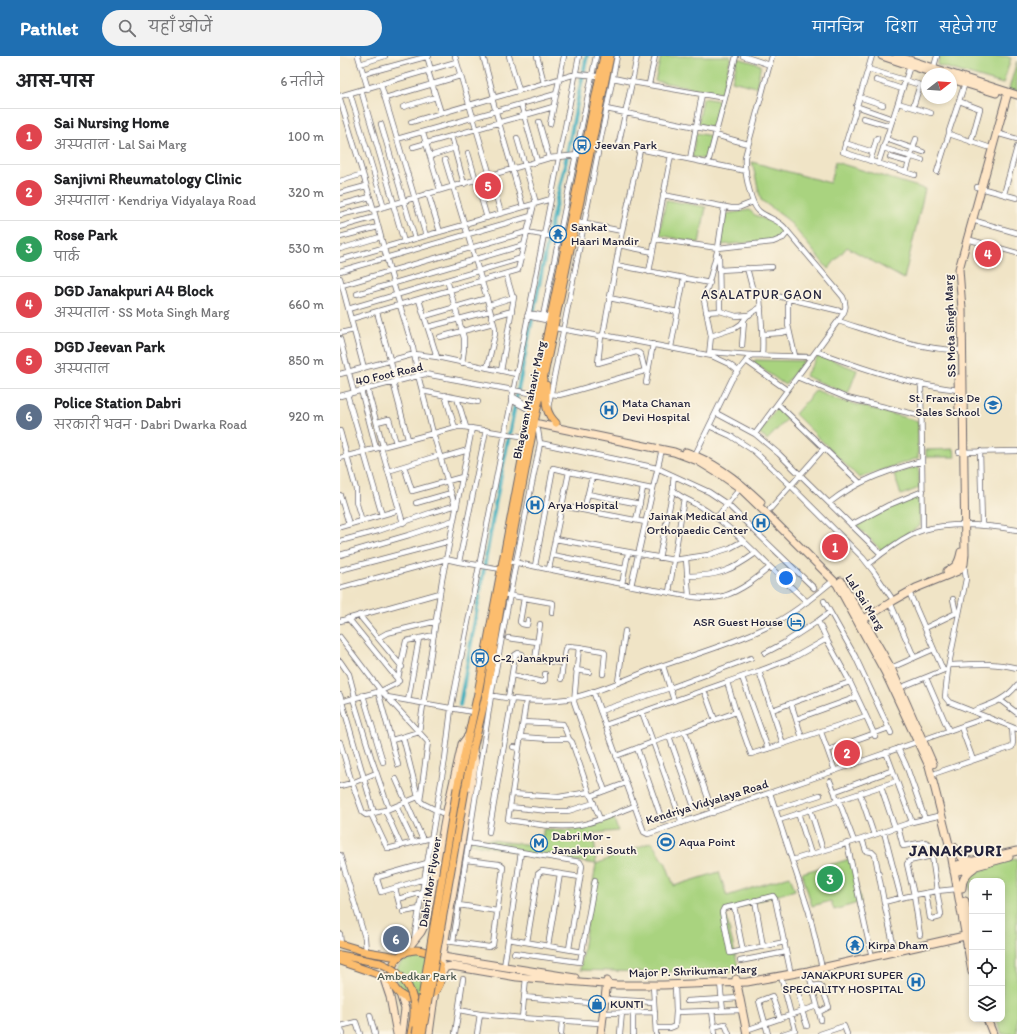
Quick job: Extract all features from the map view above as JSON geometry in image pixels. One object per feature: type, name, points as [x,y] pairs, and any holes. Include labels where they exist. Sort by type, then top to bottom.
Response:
[{"type":"main road","name":"Bhagwan Mahavir Marg","points":[[473,750],[488,695],[502,594],[529,437],[545,318],[593,75],[604,56]]},
{"type":"main road","name":"Bhagwan Mahavir Marg","points":[[532,417],[546,371],[610,56]]},
{"type":"main road","points":[[546,371],[547,411],[554,425]]},
{"type":"main road","name":"Bhagwan Mahavir Marg","points":[[469,734],[501,569],[529,437]]},
{"type":"main road","name":"Dabri Mor Flyover","points":[[416,1034],[457,788],[469,734]]},
{"type":"main road","name":"Dabri Mor Flyover","points":[[422,1034],[473,750]]},
{"type":"main road","points":[[340,944],[394,970],[409,986],[415,1008],[411,1034]]},
{"type":"main road","points":[[340,955],[401,955],[413,950],[428,953],[436,960],[440,972],[439,983],[428,997],[419,1000],[409,999],[400,994],[395,988],[392,982],[392,968],[401,955]]},
{"type":"main road","points":[[340,961],[383,976],[392,982]]},
{"type":"street","points":[[358,56],[368,88]]},
{"type":"street","points":[[360,64],[385,56]]},
{"type":"street","points":[[363,74],[428,56],[432,85],[441,113]]},
{"type":"street","points":[[455,56],[468,105],[501,214]]},
{"type":"street","points":[[483,56],[496,111],[523,207]]},
{"type":"street","points":[[509,56],[519,90]]},
{"type":"street","points":[[537,56],[544,83]]},
{"type":"street","points":[[550,124],[564,56]]},
{"type":"street","points":[[414,941],[418,909],[453,709],[506,434],[516,374],[561,156],[577,74],[579,56]]},
{"type":"street","points":[[411,122],[559,78],[577,74],[593,75],[596,56]]},
{"type":"street","points":[[547,411],[617,56]]},
{"type":"street","points":[[637,56],[619,144],[640,150],[746,171]]},
{"type":"street","points":[[649,84],[655,56]]},
{"type":"street","points":[[708,163],[736,56]]},
{"type":"street","points":[[743,56],[770,65]]},
{"type":"street","points":[[755,434],[838,322],[846,308],[846,302],[843,297],[780,222],[758,211],[753,202],[746,171],[745,157],[772,56]]},
{"type":"street","points":[[872,56],[842,151],[844,153],[915,175]]},
{"type":"street","points":[[882,56],[921,68]]},
{"type":"street","points":[[897,56],[927,68]]},
{"type":"street","points":[[935,68],[937,56]]},
{"type":"street","points":[[456,62],[340,95],[370,197],[399,306],[415,354],[418,375],[433,433],[456,506]]},
{"type":"street","points":[[878,164],[910,66]]},
{"type":"street","points":[[868,69],[920,85],[913,107]]},
{"type":"street","points":[[385,98],[460,76]]},
{"type":"street","points":[[613,78],[725,98]]},
{"type":"street","points":[[957,78],[1005,93],[1017,99]]},
{"type":"street","points":[[876,80],[902,89]]},
{"type":"street","points":[[957,81],[1017,95]]},
{"type":"street","points":[[937,172],[949,134],[948,131],[965,83]]},
{"type":"street","points":[[381,84],[426,236]]},
{"type":"street","points":[[360,90],[404,242]]},
{"type":"street","points":[[350,93],[384,207]]},
{"type":"street","name":"SS Mota Singh Marg","points":[[961,403],[958,390],[961,350],[955,268],[996,133],[1005,93]]},
{"type":"street","name":"SS Mota Singh Marg","points":[[890,600],[958,571],[964,564],[961,403],[962,309],[959,270],[988,147],[1005,93]]},
{"type":"street","points":[[398,139],[556,94]]},
{"type":"street","points":[[690,159],[702,94]]},
{"type":"street","points":[[403,108],[436,97]]},
{"type":"street","points":[[859,97],[883,105]]},
{"type":"street","points":[[959,101],[980,109],[971,142]]},
{"type":"street","points":[[898,102],[931,113]]},
{"type":"street","points":[[521,104],[537,161]]},
{"type":"street","points":[[856,106],[893,119]]},
{"type":"street","points":[[413,147],[553,107]]},
{"type":"street","points":[[599,108],[696,127],[748,144]]},
{"type":"street","points":[[863,118],[890,126]]},
{"type":"street","points":[[539,122],[549,158]]},
{"type":"street","points":[[381,124],[415,239]]},
{"type":"street","points":[[423,133],[440,190]]},
{"type":"street","points":[[996,133],[1017,139]]},
{"type":"street","points":[[949,134],[988,147]]},
{"type":"street","points":[[452,136],[464,184]]},
{"type":"street","points":[[351,319],[519,270],[526,232],[535,203],[517,138]]},
{"type":"street","points":[[870,161],[877,138]]},
{"type":"street","points":[[886,139],[923,152]]},
{"type":"street","points":[[906,172],[916,139]]},
{"type":"street","points":[[845,143],[873,152]]},
{"type":"street","points":[[1004,194],[1017,147]]},
{"type":"street","points":[[430,156],[455,148]]},
{"type":"street","points":[[883,148],[922,160]]},
{"type":"street","points":[[640,150],[619,245],[598,363],[636,352],[641,355],[647,370]]},
{"type":"street","points":[[887,166],[892,150]]},
{"type":"street","points":[[468,153],[486,218]]},
{"type":"street","points":[[340,215],[384,207],[537,161],[561,156],[578,155],[558,238],[545,318],[529,315]]},
{"type":"street","points":[[649,272],[671,155]]},
{"type":"street","points":[[890,157],[908,162]]},
{"type":"street","points":[[445,160],[492,317],[495,334],[487,368]]},
{"type":"street","points":[[340,181],[363,174]]},
{"type":"street","points":[[340,193],[366,186]]},
{"type":"street","points":[[979,187],[1017,198]]},
{"type":"street","points":[[428,193],[440,232]]},
{"type":"street","points":[[664,195],[724,207],[738,208],[753,202]]},
{"type":"street","points":[[340,205],[370,197]]},
{"type":"street","points":[[340,260],[551,199]]},
{"type":"street","points":[[709,353],[711,336],[704,300],[710,283],[718,248],[724,207]]},
{"type":"street","points":[[340,271],[531,216]]},
{"type":"street","points":[[340,227],[375,217]]},
{"type":"street","points":[[972,220],[1017,234]]},
{"type":"street","points":[[576,222],[622,231]]},
{"type":"street","points":[[340,238],[378,227]]},
{"type":"street","points":[[342,285],[526,232],[545,234],[558,238]]},
{"type":"street","points":[[655,239],[718,248],[773,242],[783,238],[788,232]]},
{"type":"street","points":[[340,249],[380,237]]},
{"type":"street","points":[[967,239],[1017,254]]},
{"type":"street","points":[[357,294],[524,245]]},
{"type":"street","points":[[619,245],[653,252]]},
{"type":"street","points":[[718,248],[720,310]]},
{"type":"street","points":[[348,309],[522,258]]},
{"type":"street","points":[[616,265],[710,283]]},
{"type":"street","points":[[719,270],[772,267]]},
{"type":"street","points":[[747,268],[752,287],[756,291],[844,312]]},
{"type":"street","points":[[501,371],[514,297],[513,298],[506,274]]},
{"type":"street","points":[[340,278],[364,368]]},
{"type":"street","points":[[671,348],[684,278]]},
{"type":"street","points":[[447,280],[465,343],[462,363]]},
{"type":"street","points":[[760,292],[764,334],[762,355]]},
{"type":"street","points":[[425,316],[487,298]]},
{"type":"street","points":[[428,328],[459,319],[513,298]]},
{"type":"street","points":[[609,298],[678,312]]},
{"type":"street","points":[[788,299],[789,331],[795,356]]},
{"type":"street","points":[[419,300],[437,357]]},
{"type":"street","points":[[711,336],[735,328],[750,314],[761,307]]},
{"type":"street","points":[[706,312],[720,310],[736,316],[750,314]]},
{"type":"street","points":[[492,317],[512,311]]},
{"type":"street","points":[[376,312],[390,361],[408,439]]},
{"type":"street","points":[[742,346],[744,321]]},
{"type":"street","points":[[440,337],[493,322]]},
{"type":"street","points":[[838,322],[929,347],[961,350]]},
{"type":"street","points":[[555,328],[709,353],[812,357]]},
{"type":"street","points":[[340,333],[354,330]]},
{"type":"street","points":[[764,334],[789,331]]},
{"type":"street","points":[[340,339],[354,392]]},
{"type":"street","points":[[646,383],[647,370],[653,344]]},
{"type":"street","points":[[816,351],[869,370],[921,384],[958,390]]},
{"type":"street","points":[[709,353],[721,359],[738,371]]},
{"type":"street","points":[[340,374],[415,354],[437,357],[516,374]]},
{"type":"street","points":[[694,457],[732,379],[751,355]]},
{"type":"street","points":[[746,361],[787,390]]},
{"type":"street","points":[[551,394],[559,395],[647,370]]},
{"type":"street","name":"40 Foot Road","points":[[340,396],[418,375],[431,375],[513,395],[535,395]]},
{"type":"street","points":[[797,377],[847,398],[922,416]]},
{"type":"street","points":[[921,384],[923,530]]},
{"type":"street","points":[[367,388],[377,422],[380,447]]},
{"type":"street","points":[[361,390],[388,471],[403,523]]},
{"type":"street","points":[[422,391],[478,402]]},
{"type":"street","points":[[347,394],[382,515]]},
{"type":"street","points":[[445,395],[455,428]]},
{"type":"street","points":[[513,395],[523,404],[532,417]]},
{"type":"street","points":[[457,398],[466,427]]},
{"type":"street","points":[[778,404],[859,482]]},
{"type":"street","points":[[716,413],[755,434],[779,454],[881,554]]},
{"type":"street","name":"Lal Sai Marg","points":[[532,417],[554,425],[694,457]]},
{"type":"street","points":[[377,422],[389,419],[396,443]]},
{"type":"street","points":[[340,458],[408,439],[455,428],[466,427],[529,437],[541,428],[554,425]]},
{"type":"street","name":"Lal Sai Marg","points":[[554,425],[676,448],[694,457],[724,477],[741,486],[770,509],[841,581],[897,689],[930,766],[956,869],[969,935]]},
{"type":"street","points":[[709,426],[731,436],[748,447],[791,486],[869,564],[890,600],[914,657]]},
{"type":"street","points":[[419,732],[446,558],[472,428]]},
{"type":"street","points":[[459,562],[486,430]]},
{"type":"street","points":[[440,972],[443,957],[450,941],[459,905],[488,695],[510,595],[540,443],[538,430]]},
{"type":"street","points":[[340,431],[356,489],[356,501],[362,521]]},
{"type":"street","points":[[540,443],[657,468],[709,492],[727,504],[814,588]]},
{"type":"street","points":[[770,509],[824,448]]},
{"type":"street","points":[[631,586],[662,449]]},
{"type":"street","points":[[388,471],[468,450]]},
{"type":"street","points":[[980,451],[982,525]]},
{"type":"street","points":[[962,452],[1017,451]]},
{"type":"street","points":[[829,503],[842,492],[859,482],[890,470],[922,461]]},
{"type":"street","points":[[404,466],[412,491],[462,477]]},
{"type":"street","points":[[535,566],[553,468],[652,489]]},
{"type":"street","points":[[549,569],[569,472]]},
{"type":"street","points":[[659,558],[673,490],[674,476]]},
{"type":"street","points":[[584,510],[592,477]]},
{"type":"street","points":[[717,517],[741,486]]},
{"type":"street","name":"Lal Sai Marg","points":[[741,486],[767,514],[834,580],[891,668],[897,689]]},
{"type":"street","points":[[636,520],[643,488]]},
{"type":"street","points":[[673,490],[676,494],[706,509],[717,517],[807,602]]},
{"type":"street","points":[[851,525],[889,505],[923,491]]},
{"type":"street","points":[[416,503],[451,493]]},
{"type":"street","points":[[588,494],[640,504]]},
{"type":"street","points":[[340,495],[342,510],[349,524]]},
{"type":"street","points":[[669,592],[684,498]]},
{"type":"street","points":[[340,541],[456,506]]},
{"type":"street","points":[[562,506],[645,522]]},
{"type":"street","points":[[340,527],[399,510]]},
{"type":"street","points":[[340,555],[454,520]]},
{"type":"street","points":[[869,564],[881,554],[914,533],[923,530],[963,525],[982,525],[1017,530]]},
{"type":"street","name":"SS Mota Singh Marg","points":[[860,619],[910,587],[954,568],[958,564],[961,552],[963,525]]},
{"type":"street","points":[[556,539],[638,555],[674,560],[718,552],[743,540]]},
{"type":"street","points":[[340,570],[450,541]]},
{"type":"street","points":[[622,584],[628,553]]},
{"type":"street","points":[[687,576],[720,573],[733,568],[756,553]]},
{"type":"street","points":[[552,555],[625,569]]},
{"type":"street","points":[[340,588],[446,558],[459,562],[501,569]]},
{"type":"street","points":[[686,558],[689,596]]},
{"type":"street","points":[[508,561],[631,586],[707,598],[723,596],[739,590],[770,567]]},
{"type":"street","points":[[936,773],[1012,747],[1013,742],[1014,728],[947,700],[945,693],[947,668],[966,579],[964,564]]},
{"type":"street","points":[[478,693],[526,701],[545,701],[573,697],[593,691],[740,639],[767,627],[800,608],[834,580]]},
{"type":"street","points":[[909,592],[934,649],[947,668]]},
{"type":"street","points":[[340,621],[440,593]]},
{"type":"street","points":[[502,594],[553,603],[552,613]]},
{"type":"street","points":[[524,598],[520,622],[527,625],[528,620]]},
{"type":"street","points":[[953,599],[958,613]]},
{"type":"street","points":[[824,601],[855,656],[891,733]]},
{"type":"street","points":[[765,653],[784,643],[830,612]]},
{"type":"street","points":[[926,628],[958,613]]},
{"type":"street","points":[[359,615],[402,668]]},
{"type":"street","points":[[348,618],[399,681]]},
{"type":"street","points":[[378,638],[387,633],[437,620]]},
{"type":"street","points":[[818,621],[850,682],[874,735]]},
{"type":"street","points":[[540,624],[535,660],[563,663]]},
{"type":"street","points":[[618,682],[625,631]]},
{"type":"street","points":[[399,681],[406,641],[434,635]]},
{"type":"street","points":[[340,637],[379,691],[388,698],[426,739],[428,746],[419,799]]},
{"type":"street","points":[[408,701],[419,638]]},
{"type":"street","points":[[508,638],[537,642]]},
{"type":"street","points":[[605,725],[759,671],[793,658],[822,641],[825,640],[828,642]]},
{"type":"street","points":[[561,679],[566,647],[579,647],[605,652],[603,674]]},
{"type":"street","points":[[579,647],[573,697],[605,791]]},
{"type":"street","points":[[891,668],[934,649]]},
{"type":"street","points":[[489,832],[510,698],[515,655],[518,653],[522,654]]},
{"type":"street","points":[[600,711],[670,688],[751,658]]},
{"type":"street","points":[[340,661],[349,674],[354,698],[376,773],[387,809],[401,846]]},
{"type":"street","points":[[897,689],[947,668],[992,664],[1006,665],[1017,668]]},
{"type":"street","points":[[663,666],[674,701]]},
{"type":"street","points":[[576,670],[588,672]]},
{"type":"street","points":[[759,671],[784,744]]},
{"type":"street","points":[[512,675],[542,682],[545,680],[545,674]]},
{"type":"street","points":[[742,677],[768,749]]},
{"type":"street","points":[[926,678],[949,731]]},
{"type":"street","points":[[341,701],[379,691],[399,681]]},
{"type":"street","points":[[727,682],[751,754],[866,716]]},
{"type":"street","points":[[772,710],[850,682]]},
{"type":"street","points":[[973,711],[1007,696],[1017,685]]},
{"type":"street","points":[[704,690],[715,720]]},
{"type":"street","points":[[379,691],[398,765]]},
{"type":"street","name":"Kendriya Vidyalaya Road","points":[[593,691],[645,834],[712,813],[988,717]]},
{"type":"street","points":[[340,695],[373,813],[387,848],[431,838]]},
{"type":"street","points":[[363,695],[383,762]]},
{"type":"street","points":[[796,719],[857,697]]},
{"type":"street","points":[[388,698],[473,712]]},
{"type":"street","points":[[1000,700],[1017,713]]},
{"type":"street","points":[[526,701],[508,820],[536,824],[578,826],[634,806]]},
{"type":"street","points":[[791,703],[802,738]]},
{"type":"street","points":[[642,712],[682,823]]},
{"type":"street","points":[[616,756],[736,712]]},
{"type":"street","points":[[523,722],[564,724],[568,738],[572,742],[600,819]]},
{"type":"street","points":[[961,727],[973,760]]},
{"type":"street","points":[[828,750],[874,735],[889,728]]},
{"type":"street","points":[[685,731],[712,813]]},
{"type":"street","points":[[392,740],[419,732]]},
{"type":"street","points":[[821,732],[835,771]]},
{"type":"street","points":[[401,955],[421,932],[426,922],[427,910],[446,815],[462,744],[469,734]]},
{"type":"street","points":[[669,736],[694,807],[709,802]]},
{"type":"street","points":[[403,737],[419,799],[424,804],[446,815]]},
{"type":"street","points":[[521,737],[549,739],[568,738]]},
{"type":"street","name":"Lal Sai Marg","points":[[920,741],[936,773],[954,847],[956,869]]},
{"type":"street","points":[[340,744],[363,813],[366,815],[419,799]]},
{"type":"street","points":[[513,747],[519,748]]},
{"type":"street","points":[[637,748],[662,820],[679,814]]},
{"type":"street","points":[[898,748],[906,765],[925,819]]},
{"type":"street","points":[[450,941],[450,912],[475,761],[473,750]]},
{"type":"street","points":[[886,752],[912,822]]},
{"type":"street","points":[[835,793],[837,790],[893,770]]},
{"type":"street","points":[[340,786],[352,783],[376,773]]},
{"type":"street","points":[[396,779],[423,840]]},
{"type":"street","points":[[830,781],[854,841]]},
{"type":"street","points":[[779,820],[897,781]]},
{"type":"street","points":[[512,794],[559,797],[605,791],[626,783]]},
{"type":"street","points":[[881,787],[903,846],[927,842],[930,846],[941,915],[933,919],[930,916],[926,893]]},
{"type":"street","points":[[770,793],[809,912],[822,966]]},
{"type":"street","points":[[776,809],[820,794]]},
{"type":"street","points":[[860,794],[874,835]]},
{"type":"street","points":[[510,807],[562,811],[576,809],[594,803]]},
{"type":"street","points":[[396,806],[413,842]]},
{"type":"street","points":[[810,809],[823,850]]},
{"type":"street","points":[[798,813],[811,854]]},
{"type":"street","points":[[792,860],[912,822],[942,815]]},
{"type":"street","points":[[884,832],[901,898]]},
{"type":"street","points":[[862,839],[866,851],[872,852],[875,855],[894,948]]},
{"type":"street","points":[[468,843],[580,862],[582,866],[569,949]]},
{"type":"street","points":[[847,843],[871,953]]},
{"type":"street","points":[[954,847],[964,860],[978,863],[1017,854]]},
{"type":"street","points":[[956,869],[1017,851]]},
{"type":"street","points":[[504,966],[520,852]]},
{"type":"street","points":[[340,855],[365,938],[365,956]]},
{"type":"street","points":[[920,935],[907,862],[932,856]]},
{"type":"street","points":[[450,941],[492,945],[503,867],[499,864],[466,860]]},
{"type":"street","points":[[424,879],[380,892],[377,878],[427,863]]},
{"type":"street","points":[[884,902],[937,891],[960,889],[966,874],[978,863]]},
{"type":"street","points":[[527,942],[538,874],[542,871],[580,877]]},
{"type":"street","points":[[548,946],[560,874]]},
{"type":"street","points":[[514,953],[579,963],[583,952],[595,880]]},
{"type":"street","points":[[395,888],[400,907]]},
{"type":"street","points":[[398,899],[422,892]]},
{"type":"street","points":[[784,942],[732,954],[730,951],[722,912],[724,908],[755,900],[775,897],[790,970]]},
{"type":"street","points":[[755,900],[763,947]]},
{"type":"street","points":[[427,910],[433,906],[439,905],[445,907],[450,912]]},
{"type":"street","points":[[459,905],[497,911]]},
{"type":"street","points":[[734,906],[743,951]]},
{"type":"street","points":[[404,912],[418,909]]},
{"type":"street","points":[[340,934],[340,944]]},
{"type":"street","name":"Major P. Shrikumar Marg","points":[[443,957],[605,982],[736,981],[790,970],[822,966],[969,935]]},
{"type":"street","name":"Major P. Shrikumar Marg","points":[[440,972],[446,967],[452,966],[526,978],[653,985],[720,983],[776,977],[808,971],[871,953],[969,935]]},
{"type":"street","points":[[508,939],[583,952]]},
{"type":"street","points":[[740,961],[786,952]]},
{"type":"street","points":[[808,971],[821,1020]]},
{"type":"street","points":[[383,976],[390,997],[397,1034]]},
{"type":"street","points":[[522,1018],[526,978]]},
{"type":"street","points":[[455,1034],[463,979]]},
{"type":"street","points":[[782,980],[795,1030],[783,1034]]},
{"type":"street","points":[[736,981],[746,1032],[765,1023],[818,1006]]},
{"type":"street","points":[[600,1034],[599,1023],[605,982]]},
{"type":"street","points":[[720,983],[723,1010]]},
{"type":"street","points":[[656,1028],[670,1028],[675,1026],[675,984]]},
{"type":"street","points":[[653,985],[656,1034]]},
{"type":"street","points":[[807,1026],[798,992],[812,986],[822,986],[829,1005],[828,1008],[819,1012]]},
{"type":"street","points":[[429,1034],[435,990]]},
{"type":"street","points":[[400,994],[405,1009],[402,1034]]},
{"type":"street","points":[[768,1034],[759,1002],[760,1000],[771,996],[773,997],[780,1018]]},
{"type":"street","points":[[524,997],[603,1002],[654,1002]]},
{"type":"street","points":[[687,1001],[740,998]]},
{"type":"street","points":[[600,1034],[604,1013],[603,1002]]},
{"type":"street","points":[[458,1010],[480,1014],[522,1018],[599,1023]]},
{"type":"street","points":[[676,1012],[742,1010]]},
{"type":"street","points":[[712,1011],[715,1034]]},
{"type":"street","points":[[620,1034],[622,1012]]},
{"type":"street","points":[[633,1012],[633,1034]]},
{"type":"street","points":[[604,1013],[655,1012]]},
{"type":"street","points":[[477,1034],[480,1014]]},
{"type":"street","points":[[370,1015],[375,1034]]},
{"type":"street","points":[[561,1034],[562,1021]]},
{"type":"street","points":[[343,1034],[340,1026],[356,1022],[360,1034]]},
{"type":"street","points":[[984,1022],[988,1034]]},
{"type":"street","points":[[988,1022],[993,1034]]},
{"type":"street","points":[[713,1027],[725,1024],[729,1034]]},
{"type":"street","points":[[823,1034],[844,1026],[847,1034]]},
{"type":"green space","points":[[661,56],[731,56],[722,93],[655,81]]},
{"type":"green space","points":[[940,56],[1006,56],[1011,58],[1003,84],[957,71],[957,68],[947,68],[937,65]]},
{"type":"green space","points":[[738,58],[761,65],[756,87],[732,81]]},
{"type":"green space","points":[[1017,61],[1017,91],[1009,89]]},
{"type":"green space","points":[[703,98],[721,101],[713,127],[698,125]]},
{"type":"green space","points":[[696,133],[711,136],[705,159],[692,157]]},
{"type":"green space","points":[[752,162],[830,183],[835,162],[925,189],[904,279],[847,247],[828,269],[788,220],[761,200]]},
{"type":"green space","points":[[666,200],[706,207],[699,243],[659,235]]},
{"type":"green space","points":[[749,210],[755,215],[779,226],[782,233],[779,237],[770,241],[720,245],[725,214]]},
{"type":"green space","points":[[819,355],[857,370],[848,394],[805,376]]},
{"type":"green space","points":[[755,360],[804,361],[785,385],[754,363]]},
{"type":"green space","points":[[816,390],[839,400],[918,421],[918,458],[859,478],[795,414]]},
{"type":"green space","points":[[777,407],[788,418],[767,440],[759,433]]},
{"type":"green space","points":[[954,449],[955,457],[926,457],[926,450]]},
{"type":"green space","points":[[919,466],[919,488],[901,495],[894,474]]},
{"type":"green space","points":[[919,496],[920,526],[881,550],[856,525],[876,513]]},
{"type":"green space","points":[[613,816],[618,831],[594,833],[596,864],[527,854],[470,843],[471,837],[534,845],[535,835],[543,836],[543,829],[574,830],[590,826]]},
{"type":"green space","points":[[651,842],[666,864],[674,886],[719,872],[727,896],[790,876],[795,890],[725,911],[739,971],[643,972],[580,970],[596,864]]},
{"type":"green space","points":[[1017,858],[1017,1034],[1002,1034],[997,1022],[1005,1022],[1005,878],[969,878],[969,881],[968,875]]},
{"type":"green space","points":[[850,859],[861,902],[834,910],[831,901],[812,906],[802,873]]},
{"type":"green space","name":"Ambedkar Park","points":[[417,955],[432,961],[438,976],[432,991],[417,997],[402,991],[396,976],[402,961]]},
{"type":"waterway","points":[[460,705],[496,500],[552,220],[564,170],[587,56]]},
{"type":"place","name":"Jeevan Park","points":[[582,145]]},
{"type":"place","name":"DGD Jeevan Park","points":[[488,186]]},
{"type":"place","name":"Sankat Haari Mandir","points":[[558,234]]},
{"type":"place","name":"DGD Janakpuri A4 Block","points":[[988,254]]},
{"type":"place","name":"St. Francis De Sales School","points":[[993,405]]},
{"type":"place","name":"Mata Chanan Devi Hospital","points":[[609,410]]},
{"type":"place","name":"Arya Hospital","points":[[535,505]]},
{"type":"place","name":"Jainak Medical and Orthopaedic Center","points":[[761,523]]},
{"type":"place","name":"Sai Nursing Home","points":[[835,547]]},
{"type":"place","name":"ASR Guest House","points":[[796,622]]},
{"type":"place","name":"C-2, Janakpuri","points":[[480,658]]},
{"type":"place","name":"Sanjivni Rheumatology Clinic","points":[[847,753]]},
{"type":"place","name":"Aqua Point","points":[[666,842]]},
{"type":"place","name":"Dabri Mor - Janakpuri South","points":[[539,843]]},
{"type":"place","name":"Rose Park","points":[[830,879]]},
{"type":"place","name":"Police Station Dabri","points":[[396,939]]},
{"type":"place","name":"Kirpa Dham","points":[[855,945]]},
{"type":"place","name":"JANAKPURI SUPER SPECIALITY HOSPITAL","points":[[916,982]]},
{"type":"place","name":"KUNTI","points":[[597,1004]]},
{"type":"district","name":"ASALATPUR GAON","points":[[762,294]]},
{"type":"district","name":"JANAKPURI","points":[[956,850]]}]
